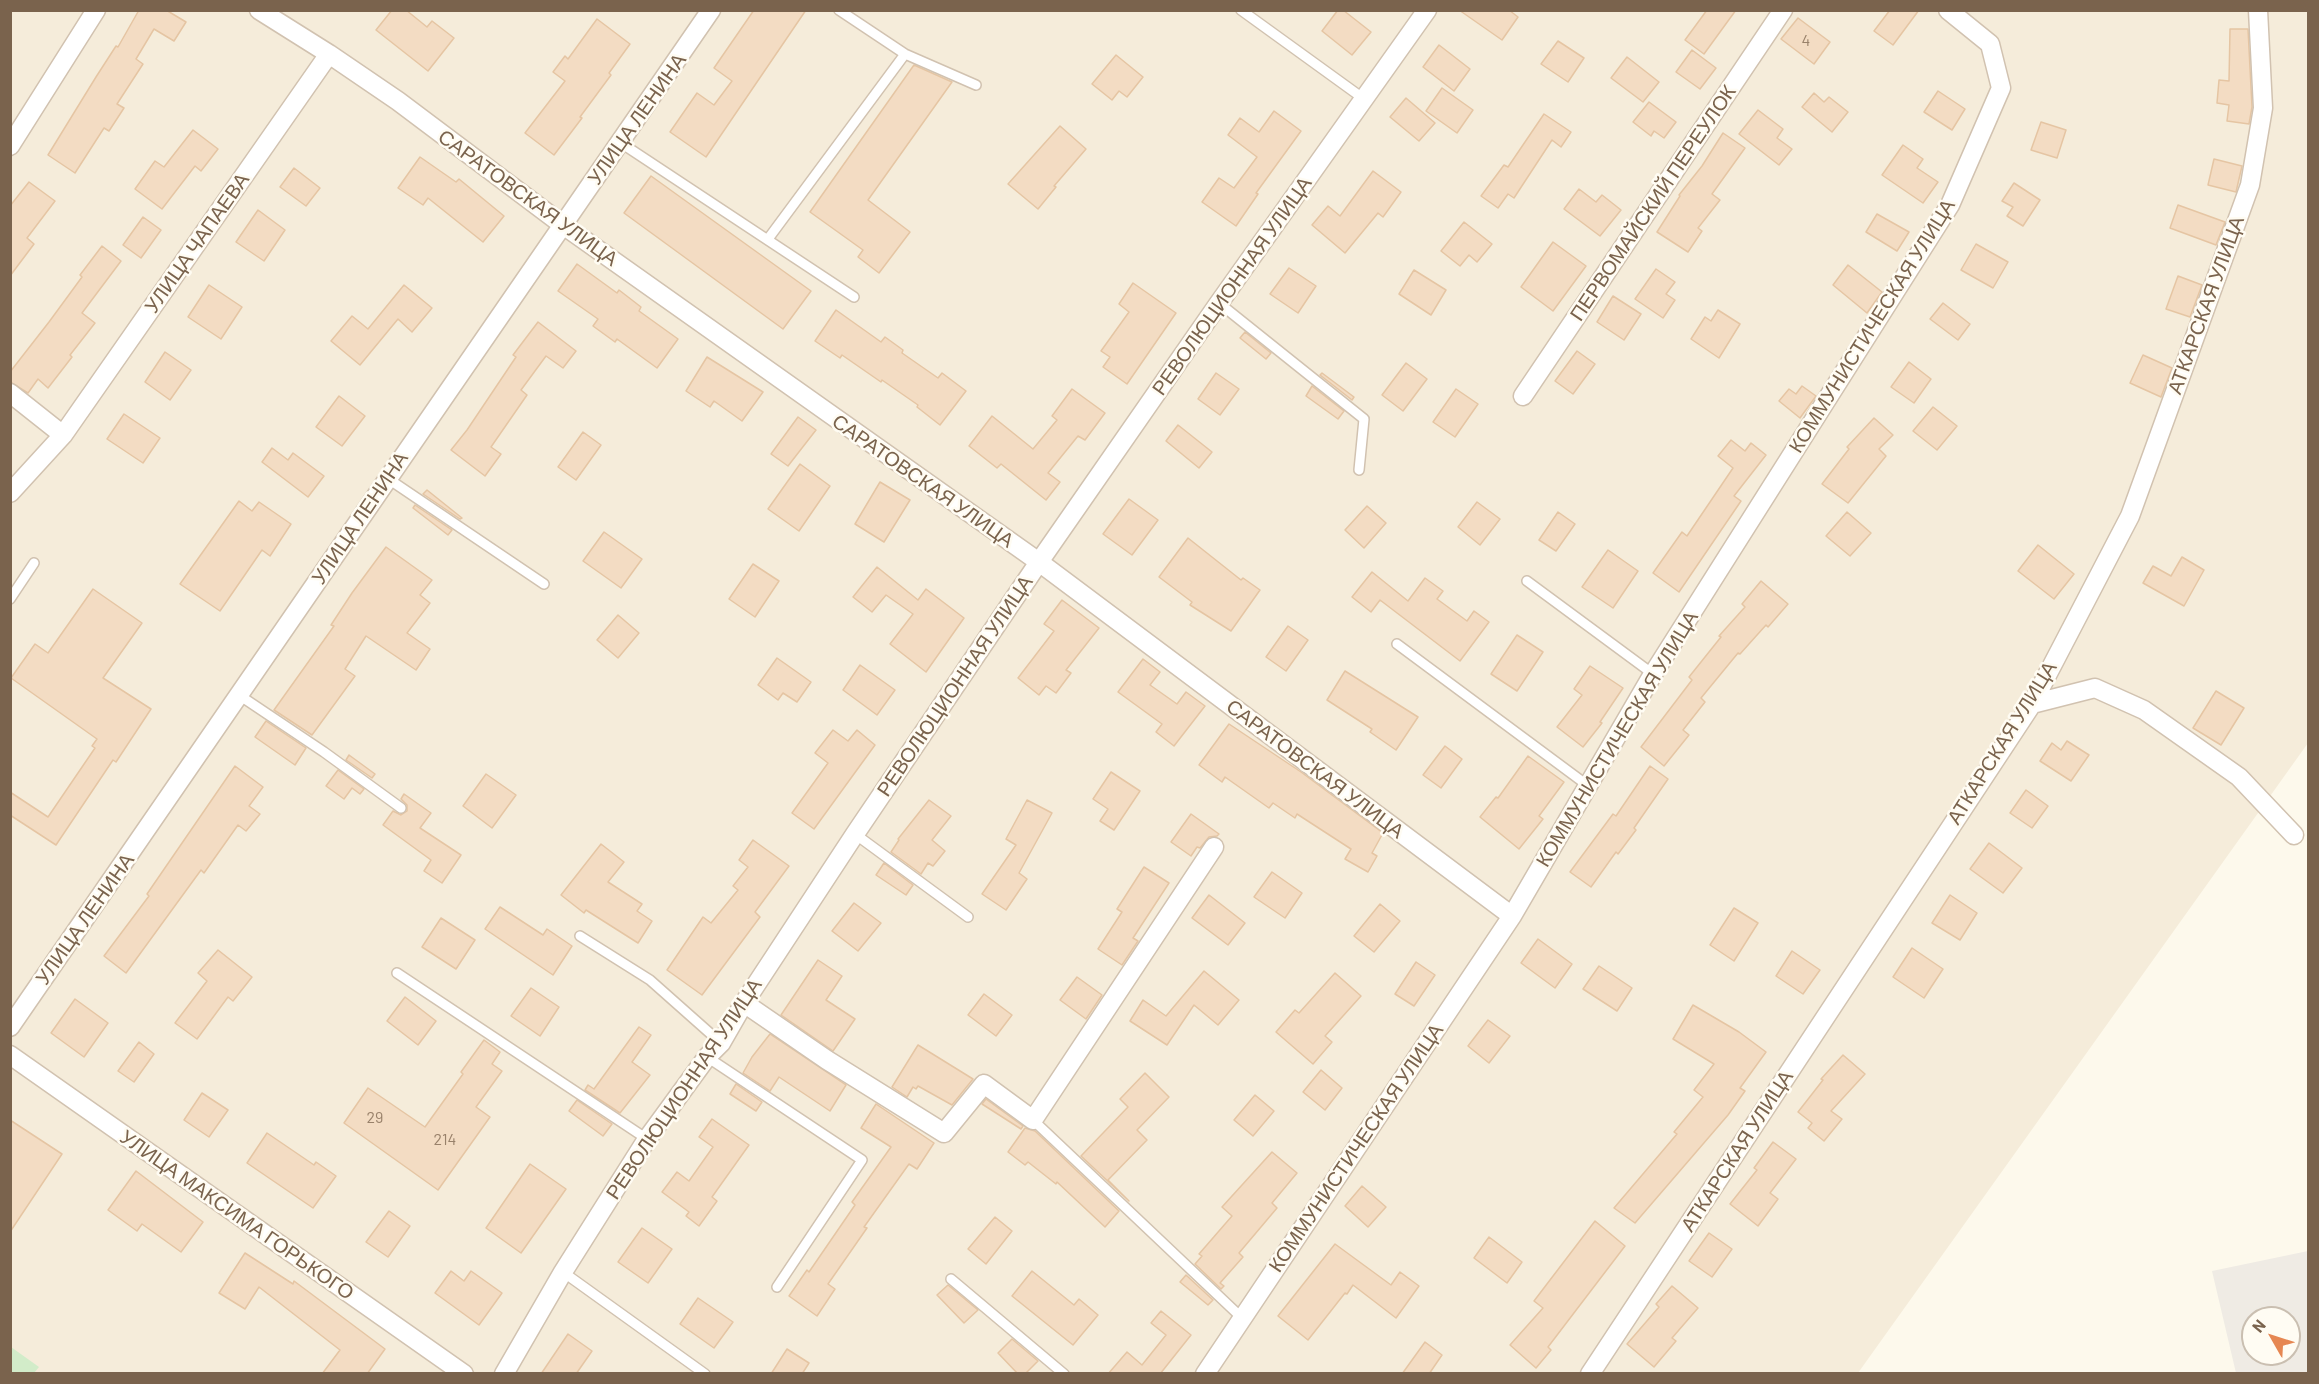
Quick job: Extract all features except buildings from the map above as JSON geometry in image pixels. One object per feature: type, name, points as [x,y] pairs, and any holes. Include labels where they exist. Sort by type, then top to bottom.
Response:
[{"type":"street","points":[[10,146],[96,10]]},
{"type":"street","points":[[259,10],[329,54]]},
{"type":"street","name":"УЛИЦА ЛЕНИНА","points":[[10,1027],[711,10]]},
{"type":"street","name":"РЕВОЛЮЦИОННАЯ УЛИЦА","points":[[504,1374],[562,1272],[647,1139],[707,1058],[721,1043],[744,1003],[855,834],[1039,562],[1427,10]]},
{"type":"street","name":"ПЕРВОМАЙСКИЙ ПЕРЕУЛОК","points":[[1523,396],[1783,10]]},
{"type":"street","name":"КОММУНИСТИЧЕСКАЯ УЛИЦА","points":[[1204,1374],[1512,916],[1653,674],[1950,205],[2001,88],[1990,44],[1948,10]]},
{"type":"street","name":"АТКАРСКАЯ УЛИЦА","points":[[1590,1374],[2031,704],[2130,516],[2250,185],[2263,108],[2258,10]]},
{"type":"street","name":"САРАТОВСКАЯ УЛИЦА","points":[[329,54],[398,101],[563,225],[1039,562],[1512,916]]},
{"type":"street","name":"УЛИЦА ЧАПАЕВА","points":[[10,493],[63,435],[329,54]]},
{"type":"street","points":[[10,393],[63,435]]},
{"type":"street","points":[[2031,704],[2095,687],[2144,710],[2240,777],[2294,835]]},
{"type":"street","points":[[744,1003],[827,1060],[944,1133],[984,1084],[1033,1120],[1214,848]]},
{"type":"street","name":"УЛИЦА МАКСИМА ГОРЬКОГО","points":[[10,1055],[464,1374]]},
{"type":"lane","points":[[839,10],[905,54],[976,85]]},
{"type":"lane","points":[[1241,10],[1364,99]]},
{"type":"lane","points":[[768,240],[905,54]]},
{"type":"lane","points":[[621,143],[854,297]]},
{"type":"lane","points":[[1219,303],[1364,418],[1359,470]]},
{"type":"lane","points":[[387,478],[544,584]]},
{"type":"lane","points":[[10,598],[34,563]]},
{"type":"lane","points":[[1527,581],[1653,674]]},
{"type":"lane","points":[[1397,644],[1587,785]]},
{"type":"lane","points":[[239,695],[324,752],[401,808]]},
{"type":"lane","points":[[855,834],[968,917]]},
{"type":"lane","points":[[580,936],[650,980],[721,1043]]},
{"type":"lane","points":[[397,973],[647,1139]]},
{"type":"lane","points":[[707,1058],[862,1161],[777,1287]]},
{"type":"lane","points":[[1033,1120],[1242,1318]]},
{"type":"lane","points":[[562,1272],[705,1374]]},
{"type":"lane","points":[[951,1279],[1064,1374]]},
{"type":"shaded area","points":[[10,11],[2308,11],[2308,743],[1858,1373],[11,1373]]},
{"type":"shaded area","points":[[2308,1251],[2308,1373],[2236,1373],[2212,1271]]},
{"type":"green space","points":[[11,1347],[39,1367],[34,1373],[11,1373]]}]
